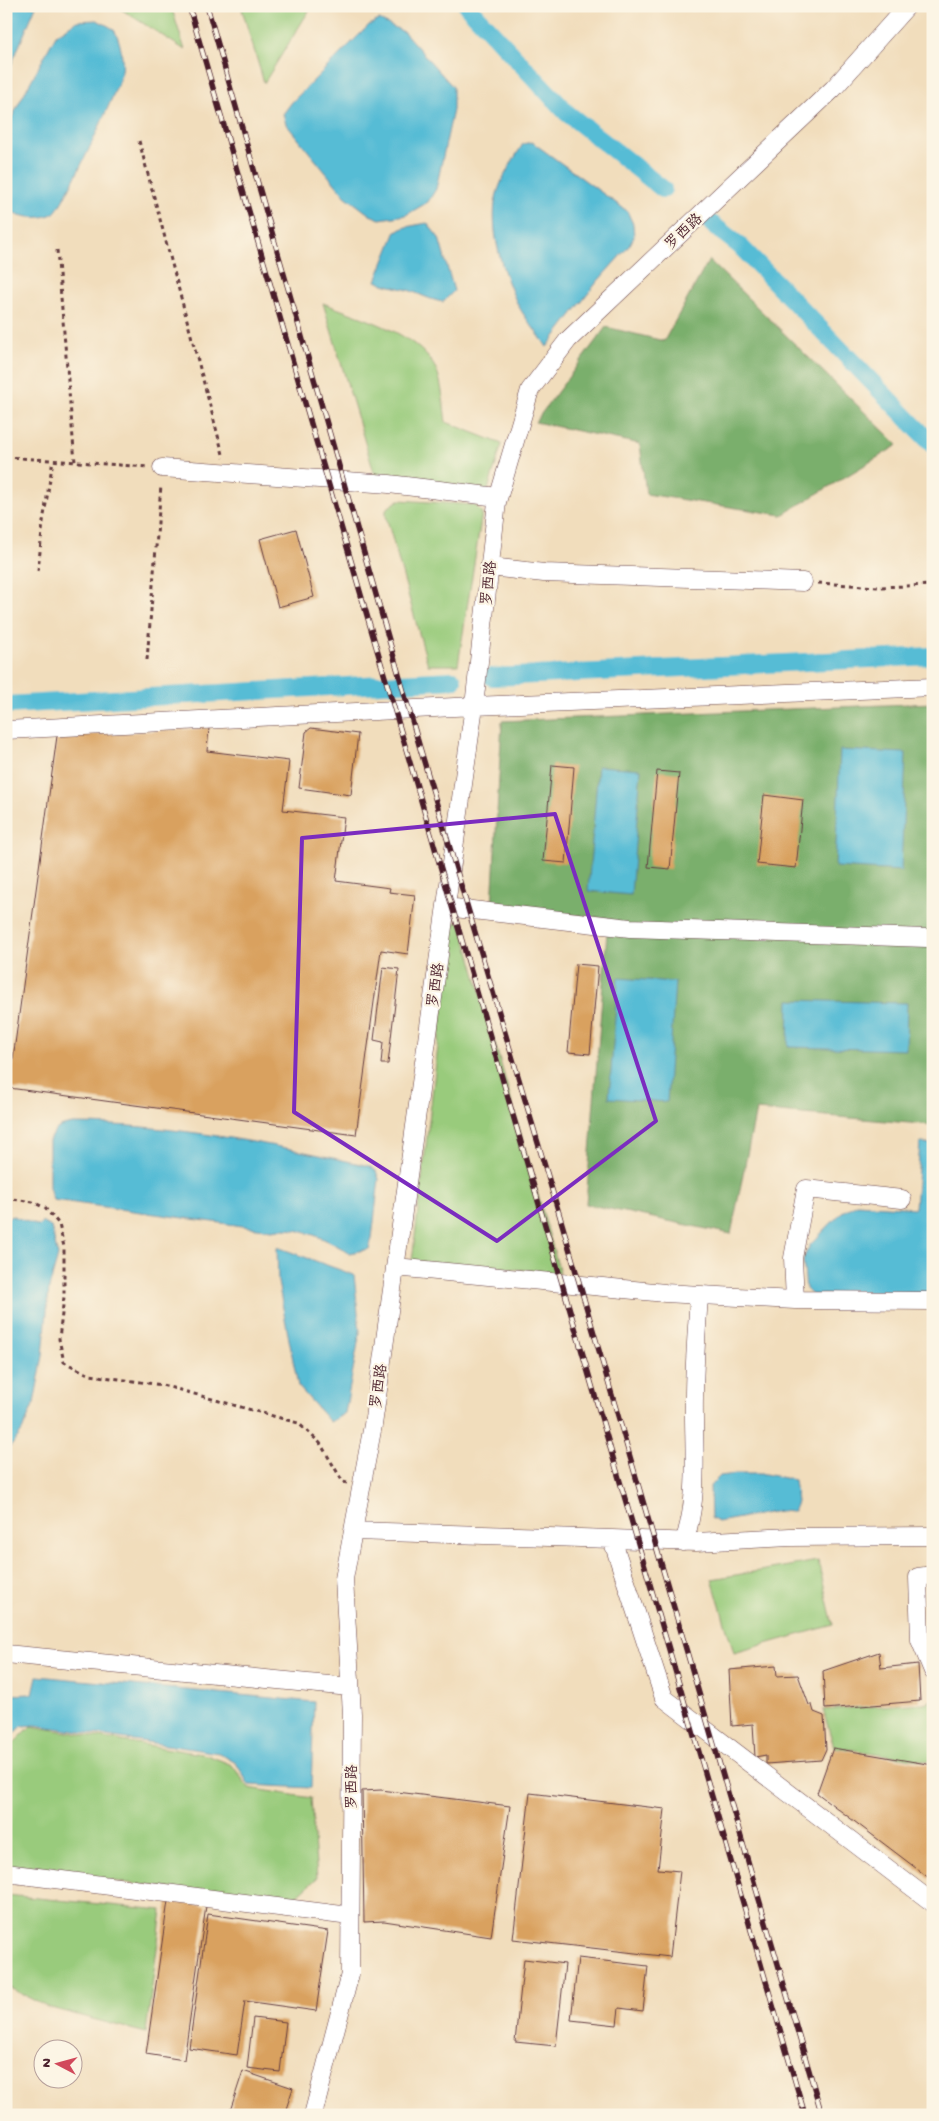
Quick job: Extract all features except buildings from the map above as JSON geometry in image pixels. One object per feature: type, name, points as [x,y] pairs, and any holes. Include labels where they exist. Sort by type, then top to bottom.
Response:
[{"type":"street","name":"罗西路","points":[[313,2115],[350,1974],[350,1687],[344,1579],[373,1425],[474,706],[498,497],[530,390],[568,340],[833,89],[907,6]]},
{"type":"street","points":[[162,468],[389,484],[498,497]]},
{"type":"street","points":[[490,566],[544,573],[803,582]]},
{"type":"street","points":[[6,730],[474,706],[933,687]]},
{"type":"street","points":[[446,907],[630,928],[927,938]]},
{"type":"street","points":[[795,1300],[793,1258],[806,1190],[902,1199]]},
{"type":"street","points":[[395,1267],[699,1295],[795,1300],[933,1300]]},
{"type":"street","points":[[684,1542],[691,1523],[695,1481],[694,1398],[699,1295]]},
{"type":"street","points":[[353,1531],[684,1542],[790,1537],[933,1536]]},
{"type":"street","points":[[612,1539],[664,1698],[931,1898]]},
{"type":"street","points":[[933,1575],[918,1576],[920,1640],[933,1671]]},
{"type":"street","points":[[6,1654],[350,1687]]},
{"type":"street","points":[[6,1873],[350,1916]]},
{"type":"path","points":[[139,141],[228,473]]},
{"type":"path","points":[[57,250],[75,462]]},
{"type":"path","points":[[6,457],[162,468],[147,660]]},
{"type":"path","points":[[38,571],[43,522],[54,460]]},
{"type":"path","points":[[803,582],[879,587],[933,585]]},
{"type":"path","points":[[6,1198],[33,1202],[45,1208],[59,1224],[64,1247],[64,1297],[59,1340],[64,1362],[90,1374],[162,1385],[298,1423],[320,1443],[343,1482],[360,1490]]},
{"type":"highlighted area","points":[[555,814],[656,1121],[497,1241],[294,1112],[302,838]]},
{"type":"green space","points":[[116,6],[171,6],[185,50]]},
{"type":"green space","points":[[241,6],[312,6],[264,83]]},
{"type":"green space","points":[[709,260],[898,445],[782,515],[646,494],[640,444],[535,422],[606,327],[664,341]]},
{"type":"green space","points":[[323,303],[386,327],[401,335],[427,356],[436,369],[440,380],[446,422],[502,444],[487,493],[376,479]]},
{"type":"green space","points":[[399,500],[475,505],[482,513],[458,665],[428,665],[386,516],[386,509]]},
{"type":"green space","points":[[933,703],[933,1125],[756,1110],[731,1234],[586,1204],[608,919],[492,907],[502,721]]},
{"type":"green space","points":[[453,922],[461,923],[560,1273],[412,1261]]},
{"type":"green space","points":[[818,1561],[833,1625],[734,1653],[712,1579]]},
{"type":"green space","points":[[932,1700],[933,1762],[834,1747],[823,1710],[924,1703]]},
{"type":"green space","points":[[31,1726],[207,1755],[232,1765],[249,1788],[311,1798],[317,1878],[288,1904],[6,1867],[6,1751]]},
{"type":"green space","points":[[6,1895],[162,1910],[146,2033],[47,2007],[6,1986]]},
{"type":"water","points":[[6,6],[36,6],[6,77]]},
{"type":"water","points":[[97,20],[114,30],[120,44],[122,61],[119,81],[102,121],[60,206],[54,213],[43,217],[30,217],[11,212],[6,209],[6,130],[56,35],[77,21]]},
{"type":"water","points":[[379,20],[404,32],[453,87],[453,110],[436,189],[428,202],[406,215],[380,219],[370,215],[345,196],[286,124],[283,114],[292,102],[369,25]]},
{"type":"water","points":[[532,142],[627,211],[633,224],[634,237],[629,246],[597,282],[547,347],[524,315],[512,291],[499,254],[494,216],[495,203],[502,180],[523,144]]},
{"type":"water","points":[[427,223],[439,238],[454,291],[443,302],[376,281],[396,231]]},
{"type":"water","points":[[840,750],[906,753],[901,871],[835,867]]},
{"type":"water","points":[[598,766],[641,769],[631,895],[588,891]]},
{"type":"water","points":[[618,978],[675,982],[667,1102],[609,1098]]},
{"type":"water","points":[[789,1000],[907,1003],[906,1050],[788,1047]]},
{"type":"water","points":[[73,1124],[148,1127],[185,1131],[296,1150],[369,1166],[376,1171],[379,1179],[369,1249],[349,1253],[322,1238],[302,1231],[272,1230],[53,1200],[49,1187],[49,1141],[58,1128]]},
{"type":"water","points":[[920,1143],[933,1144],[933,1293],[812,1295],[806,1289],[803,1259],[810,1245],[842,1212],[857,1204],[915,1208]]},
{"type":"water","points":[[13,1216],[39,1226],[42,1222],[51,1227],[58,1256],[49,1288],[43,1356],[34,1403],[22,1431],[6,1453],[6,1218]]},
{"type":"water","points":[[277,1247],[354,1275],[360,1332],[345,1413],[330,1422],[298,1386],[278,1282]]},
{"type":"water","points":[[765,1474],[794,1480],[797,1502],[793,1512],[779,1511],[718,1522],[711,1518],[710,1486],[720,1476]]},
{"type":"water","points":[[37,1676],[314,1702],[311,1788],[249,1785],[236,1763],[219,1753],[35,1725],[22,1726],[6,1740],[6,1695],[33,1694]]},
{"type":"waterway","points":[[467,6],[567,113],[663,189]]},
{"type":"waterway","points":[[712,224],[740,246],[933,445]]},
{"type":"waterway","points":[[492,677],[933,656]]},
{"type":"waterway","points":[[6,705],[453,680]]},
{"type":"railway","points":[[189,6],[805,2115]]},
{"type":"railway","points":[[207,6],[420,748],[558,1210],[822,2115]]}]
